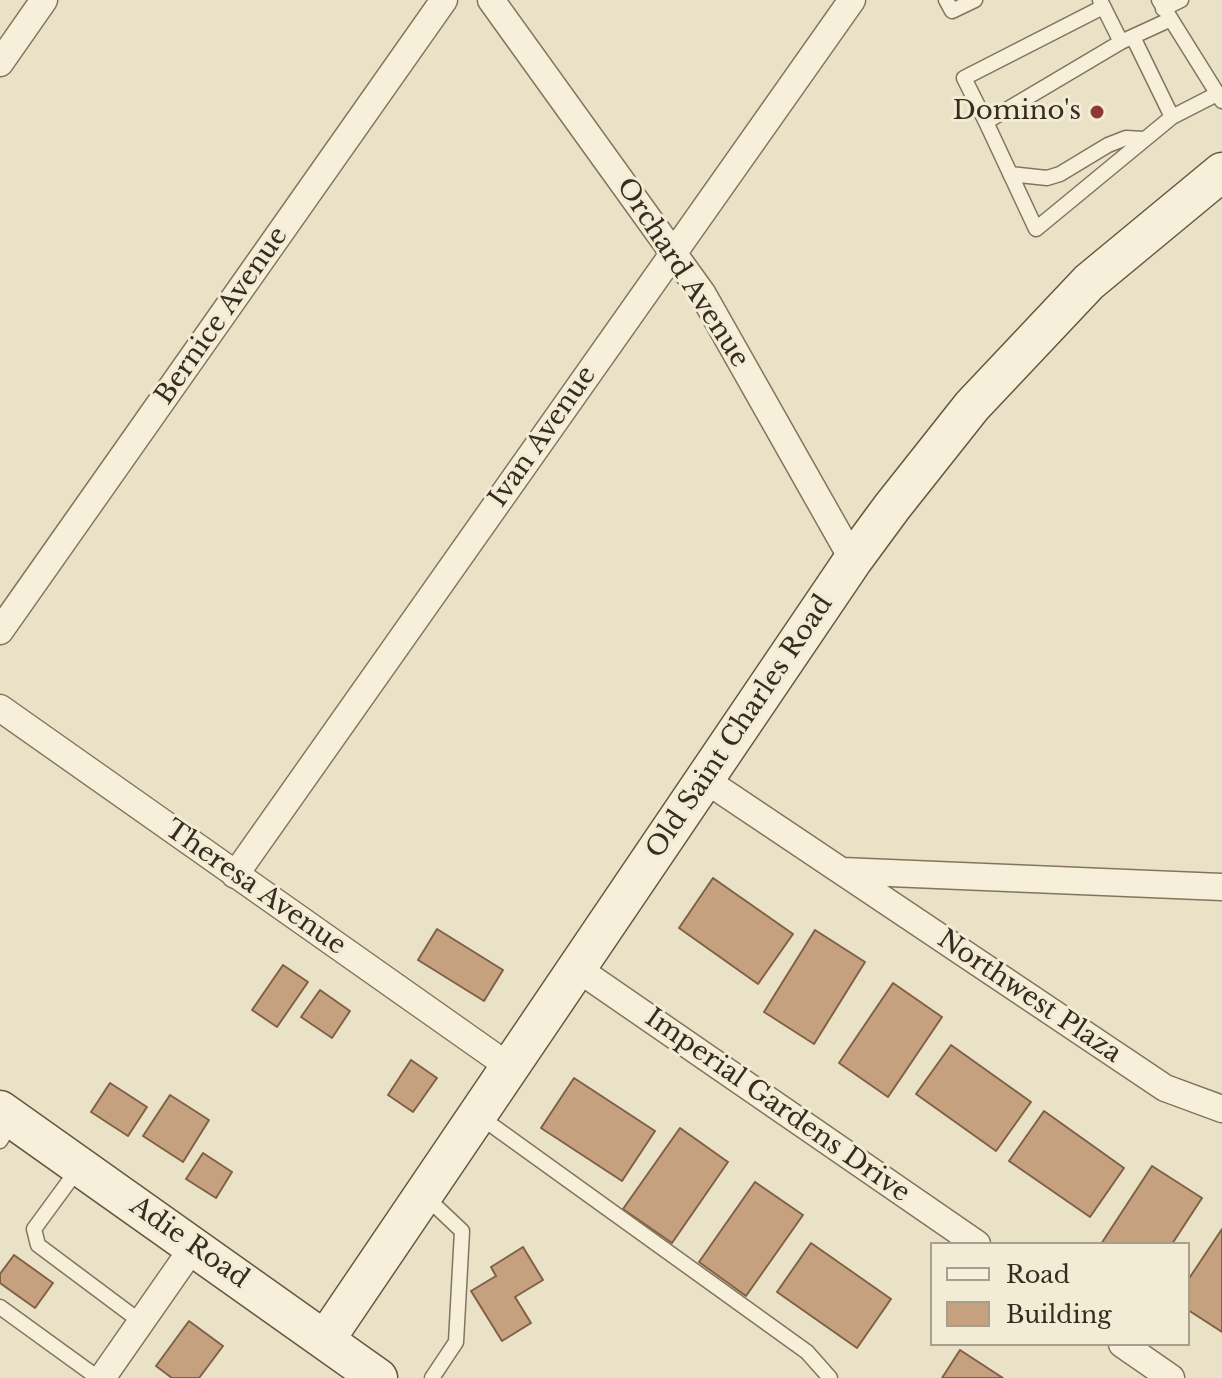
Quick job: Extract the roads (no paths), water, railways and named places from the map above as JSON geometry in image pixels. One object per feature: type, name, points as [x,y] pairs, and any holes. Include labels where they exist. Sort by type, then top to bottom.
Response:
[{"type":"street","points":[[0,63],[44,0]]},
{"type":"street","name":"Bernice Avenue","points":[[0,631],[444,0]]},
{"type":"street","name":"Orchard Avenue","points":[[491,0],[702,293],[853,560]]},
{"type":"street","name":"Ivan Avenue","points":[[235,875],[852,0]]},
{"type":"street","name":"Old Saint Charles Road","points":[[325,1340],[853,560],[972,406],[1089,282],[1222,172]]},
{"type":"street","name":"Theresa Avenue","points":[[0,708],[511,1068]]},
{"type":"street","name":"Northwest Plaza","points":[[704,779],[1165,1088],[1222,1109]]},
{"type":"street","points":[[842,871],[1222,887]]},
{"type":"street","name":"Imperial Gardens Drive","points":[[578,969],[974,1242]]},
{"type":"street","name":"Adie Road","points":[[5,1124],[80,1166],[378,1378]]},
{"type":"street","points":[[100,1378],[194,1246]]},
{"type":"street","points":[[1125,1346],[1171,1378]]},
{"type":"lane","points":[[946,0],[952,11],[975,0]]},
{"type":"lane","points":[[986,122],[1127,40],[1163,9],[1181,0]]},
{"type":"lane","points":[[1163,9],[1220,98],[1172,117],[1036,229],[964,78],[1101,3],[1127,40],[1172,117]]},
{"type":"lane","points":[[1010,174],[1047,178],[1060,174],[1108,145],[1126,138],[1144,139]]},
{"type":"lane","points":[[479,1116],[807,1352],[830,1378]]},
{"type":"lane","points":[[80,1166],[34,1229],[38,1245],[141,1322]]},
{"type":"lane","points":[[424,1196],[462,1231],[456,1342],[432,1378]]},
{"type":"lane","points":[[0,1307],[100,1378]]},
{"type":"place","name":"Domino's","points":[[1097,112]]}]
